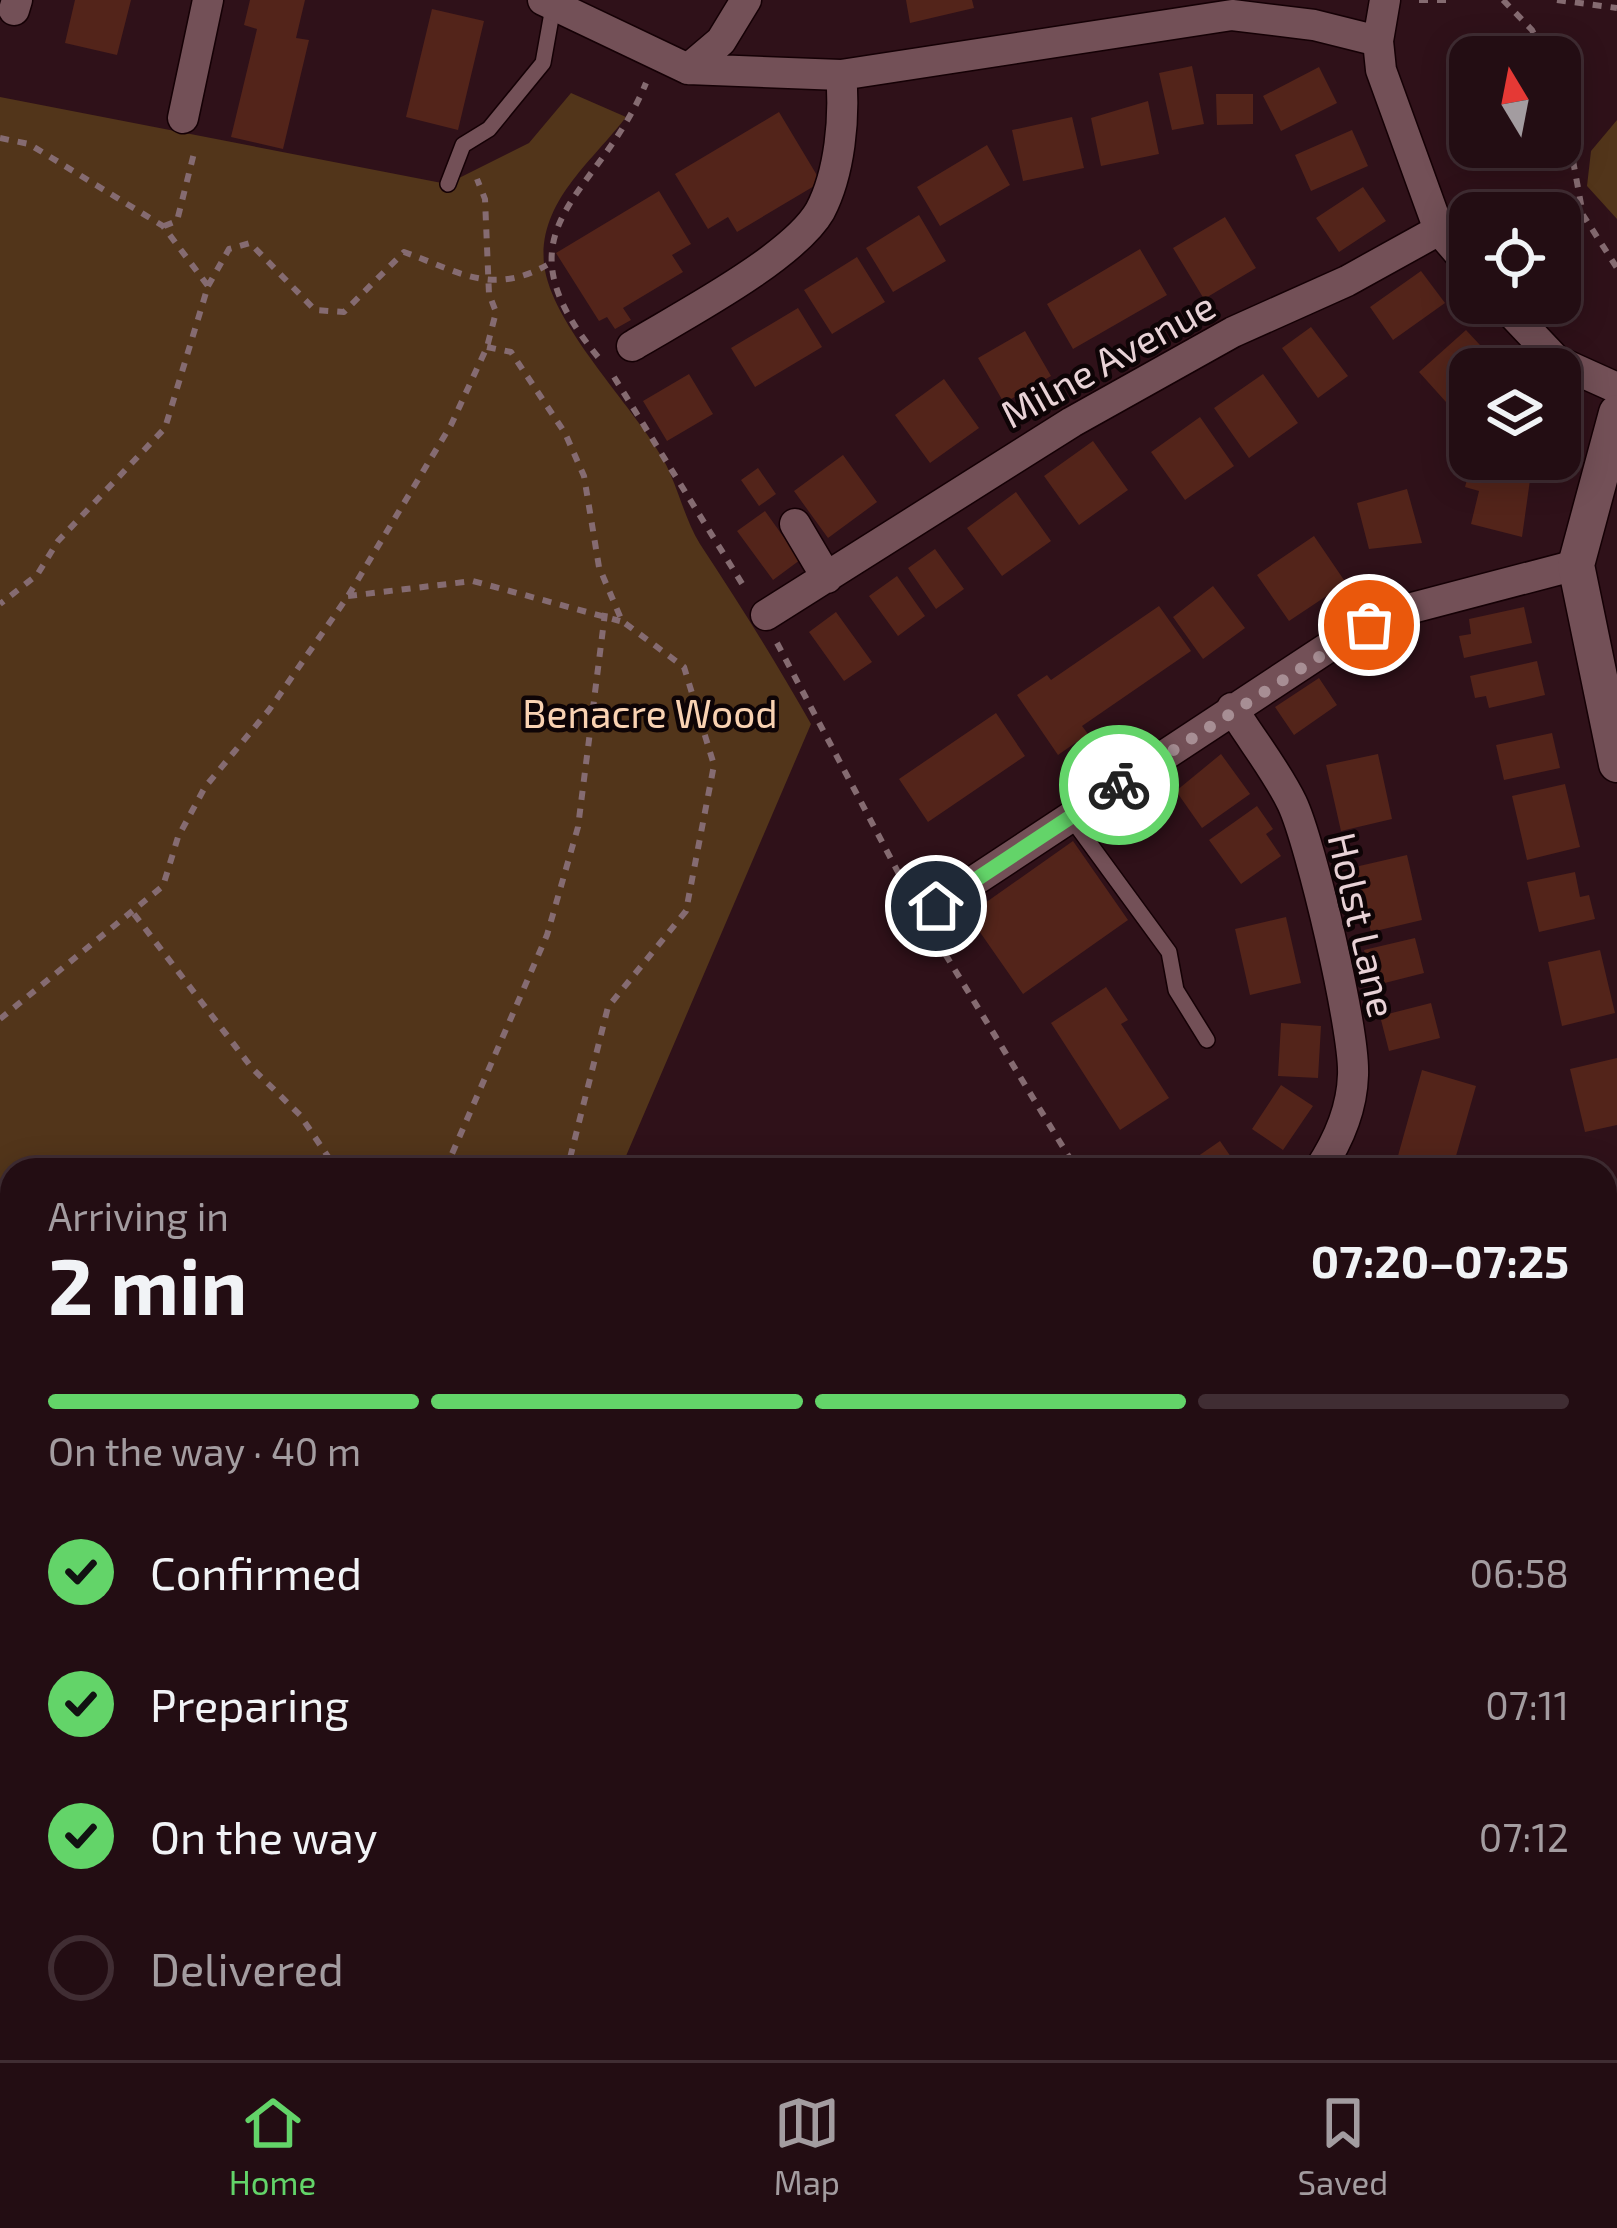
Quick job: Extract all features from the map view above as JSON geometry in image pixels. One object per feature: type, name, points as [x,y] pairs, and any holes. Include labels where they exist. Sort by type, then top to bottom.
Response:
[{"type":"street","points":[[183,118],[208,0]]},
{"type":"street","points":[[688,69],[721,41],[746,0]]},
{"type":"street","points":[[1384,0],[1378,40],[1381,70],[1439,230],[1449,242]]},
{"type":"street","points":[[548,3],[688,69],[841,75],[1232,15],[1378,40]]},
{"type":"street","points":[[632,346],[753,272],[818,215],[836,174],[841,75]]},
{"type":"street","name":"Milne Avenue","points":[[766,615],[1072,422],[1233,332],[1347,281],[1439,230]]},
{"type":"street","points":[[1522,324],[1557,361],[1617,388]]},
{"type":"street","points":[[1617,412],[1576,565],[1617,764]]},
{"type":"street","points":[[795,524],[827,578]]},
{"type":"street","points":[[936,906],[1232,708],[1393,613],[1576,565]]},
{"type":"street","name":"Holst Lane","points":[[1232,708],[1292,803],[1310,858],[1349,1043],[1353,1075],[1347,1107],[1340,1133],[1325,1158]]},
{"type":"lane","points":[[448,184],[463,146],[489,129],[543,63],[548,3]]},
{"type":"lane","points":[[1070,818],[1168,952],[1176,990],[1207,1040]]},
{"type":"path","points":[[1419,0],[1453,0]]},
{"type":"path","points":[[1503,0],[1535,36]]},
{"type":"path","points":[[1557,0],[1617,8]]},
{"type":"path","points":[[163,226],[177,220],[183,208],[196,146],[183,118]]},
{"type":"path","points":[[0,138],[29,144],[163,226],[208,286]]},
{"type":"path","points":[[0,1019],[163,886],[178,837],[205,787],[269,710],[348,596],[452,425],[487,347],[496,311],[485,199],[463,146]]},
{"type":"path","points":[[1578,168],[1583,215],[1617,268]]},
{"type":"path","points":[[0,604],[37,575],[58,541],[165,428],[208,286],[229,250],[250,242],[315,310],[344,312],[404,252],[490,283],[517,281],[547,265]]},
{"type":"path","points":[[487,347],[511,352],[565,434],[584,476],[599,567],[622,621]]},
{"type":"path","points":[[348,596],[472,581],[604,613],[684,667],[714,764],[686,911],[608,1007],[570,1158]]},
{"type":"path","points":[[451,1158],[501,1048],[554,913],[578,827],[604,613]]},
{"type":"path","points":[[134,914],[252,1068],[299,1115],[329,1158]]},
{"type":"green space","name":"Benacre Wood","points":[[571,93],[626,117],[558,202],[544,242],[550,288],[577,338],[663,459],[700,544],[811,724],[625,1158],[0,1158],[0,97],[447,184],[529,143]]},
{"type":"green space","points":[[1617,120],[1617,219],[1587,186],[1591,151]]},
{"type":"building","points":[[75,0],[131,0],[117,55],[65,43]]},
{"type":"building","points":[[250,0],[305,0],[296,38],[309,40],[283,149],[231,137],[257,29],[244,25]]},
{"type":"building","points":[[906,0],[972,0],[974,8],[910,23]]},
{"type":"building","points":[[432,9],[484,21],[458,130],[406,117]]},
{"type":"building","points":[[1192,66],[1204,124],[1172,130],[1159,73]]},
{"type":"building","points":[[1319,67],[1337,103],[1281,131],[1263,96]]},
{"type":"building","points":[[1216,94],[1253,94],[1253,124],[1217,125]]},
{"type":"building","points":[[1148,101],[1159,154],[1101,166],[1091,118]]},
{"type":"building","points":[[779,112],[821,182],[737,232],[728,217],[708,229],[675,174]]},
{"type":"building","points":[[1072,117],[1084,168],[1023,181],[1012,130]]},
{"type":"building","points":[[1352,130],[1368,166],[1311,191],[1295,155]]},
{"type":"building","points":[[987,145],[1010,185],[940,226],[917,187]]},
{"type":"building","points":[[1363,187],[1386,221],[1339,252],[1316,218]]},
{"type":"building","points":[[659,191],[691,244],[672,255],[683,272],[623,308],[631,320],[615,329],[607,317],[599,321],[556,253]]},
{"type":"building","points":[[919,215],[946,261],[893,292],[866,248]]},
{"type":"building","points":[[1225,217],[1256,268],[1204,299],[1173,248]]},
{"type":"building","points":[[1140,249],[1167,295],[1073,349],[1047,304]]},
{"type":"building","points":[[857,257],[885,302],[832,334],[804,290]]},
{"type":"building","points":[[1421,271],[1445,303],[1393,340],[1370,307]]},
{"type":"building","points":[[798,308],[822,347],[755,387],[731,348]]},
{"type":"building","points":[[1311,327],[1348,376],[1318,398],[1282,348]]},
{"type":"building","points":[[1466,330],[1483,348],[1449,348],[1446,402],[1419,372]]},
{"type":"building","points":[[1025,331],[1051,376],[1004,403],[978,358]]},
{"type":"building","points":[[689,374],[713,414],[667,441],[643,401]]},
{"type":"building","points":[[1263,374],[1298,423],[1249,458],[1214,408]]},
{"type":"building","points":[[944,379],[979,428],[930,463],[895,415]]},
{"type":"building","points":[[1200,417],[1234,466],[1185,500],[1151,452]]},
{"type":"building","points":[[1093,441],[1128,490],[1079,525],[1044,476]]},
{"type":"building","points":[[843,455],[877,502],[828,538],[794,491]]},
{"type":"building","points":[[758,468],[776,494],[759,506],[741,480]]},
{"type":"building","points":[[1467,480],[1530,480],[1522,537],[1471,524],[1479,491],[1465,487]]},
{"type":"building","points":[[1407,489],[1422,543],[1369,549],[1357,503]]},
{"type":"building","points":[[1016,492],[1051,541],[1002,576],[967,528]]},
{"type":"building","points":[[765,511],[800,560],[773,580],[737,531]]},
{"type":"building","points":[[1314,536],[1346,583],[1289,621],[1257,575]]},
{"type":"building","points":[[935,549],[964,589],[936,609],[908,568]]},
{"type":"building","points":[[897,576],[925,616],[898,636],[869,596]]},
{"type":"building","points":[[1213,586],[1245,628],[1203,659],[1173,617]]},
{"type":"building","points":[[1159,606],[1191,651],[1082,726],[1088,734],[1058,755],[1017,695],[1047,675],[1051,680]]},
{"type":"building","points":[[1524,607],[1532,643],[1464,658],[1459,636],[1471,634],[1469,619]]},
{"type":"building","points":[[836,612],[872,662],[844,681],[809,632]]},
{"type":"building","points":[[1537,661],[1545,695],[1489,708],[1486,696],[1475,698],[1470,676]]},
{"type":"building","points":[[1319,678],[1337,705],[1294,735],[1275,707]]},
{"type":"building","points":[[996,713],[1025,756],[928,822],[899,779]]},
{"type":"building","points":[[1552,733],[1560,768],[1504,780],[1496,745]]},
{"type":"building","points":[[1221,754],[1250,794],[1202,828],[1176,791]]},
{"type":"building","points":[[1378,754],[1392,819],[1341,831],[1326,765]]},
{"type":"building","points":[[1565,784],[1580,847],[1527,860],[1512,796]]},
{"type":"building","points":[[1257,806],[1273,829],[1266,834],[1281,856],[1241,884],[1209,840]]},
{"type":"building","points":[[1073,841],[1128,920],[1023,994],[968,915]]},
{"type":"building","points":[[1407,855],[1422,920],[1371,932],[1355,867]]},
{"type":"building","points":[[1575,872],[1580,897],[1589,895],[1595,919],[1539,932],[1527,882]]},
{"type":"building","points":[[1286,917],[1301,983],[1250,995],[1235,929]]},
{"type":"building","points":[[1415,938],[1424,973],[1373,986],[1364,950]]},
{"type":"building","points":[[1600,950],[1615,1013],[1562,1026],[1548,962]]},
{"type":"building","points":[[1106,987],[1128,1020],[1121,1024],[1169,1098],[1120,1130],[1051,1023]]},
{"type":"building","points":[[1431,1003],[1440,1038],[1389,1051],[1380,1016]]},
{"type":"building","points":[[1281,1023],[1321,1026],[1318,1078],[1278,1076]]},
{"type":"building","points":[[1617,1058],[1617,1125],[1585,1132],[1570,1069]]},
{"type":"building","points":[[1422,1070],[1476,1086],[1455,1158],[1397,1158]]},
{"type":"building","points":[[1281,1085],[1313,1106],[1283,1150],[1252,1129]]},
{"type":"building","points":[[1220,1141],[1232,1158],[1195,1158]]},
{"type":"way so far","points":[[1119,785],[1232,708],[1369,625]]},
{"type":"route","points":[[936,906],[1119,785]]}]
